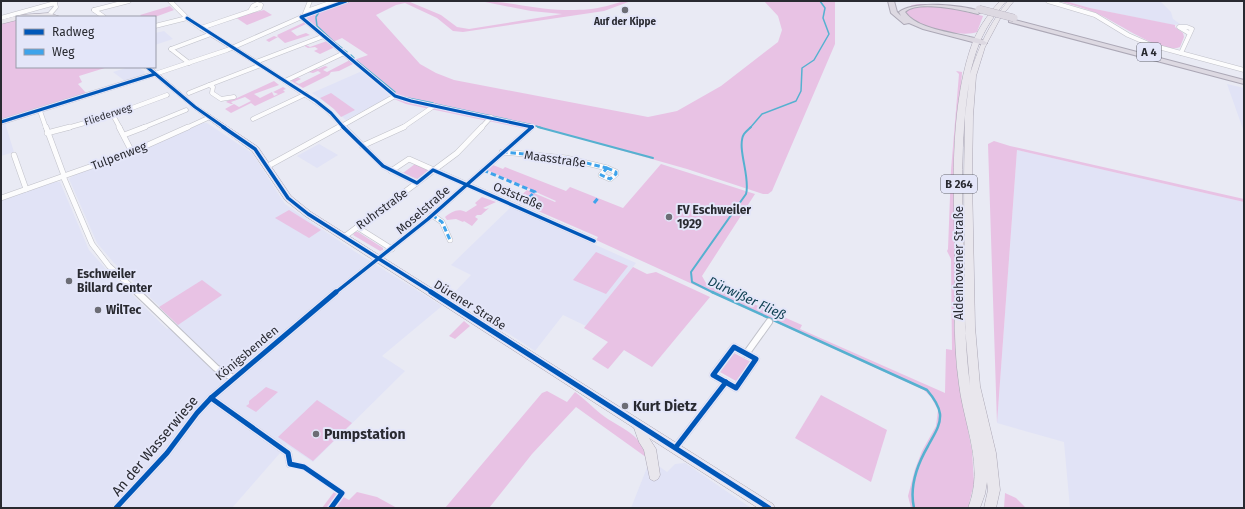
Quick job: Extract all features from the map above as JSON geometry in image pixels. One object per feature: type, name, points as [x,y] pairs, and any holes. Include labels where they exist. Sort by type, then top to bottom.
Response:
[{"type":"highway","points":[[891,1],[894,13],[905,22],[920,28],[979,39]]},
{"type":"highway","name":"A 4","points":[[937,1],[965,9],[979,10]]},
{"type":"highway","name":"A 4","points":[[951,1],[979,10],[1244,82]]},
{"type":"highway","points":[[965,9],[923,2],[910,4],[902,11],[905,18],[917,25],[979,39]]},
{"type":"highway","name":"A 4","points":[[1013,19],[1244,77]]},
{"type":"main road","name":"Aldenhovener Straße","points":[[974,508],[981,485],[978,452],[964,384],[960,326],[959,171],[964,85],[979,39],[990,17],[1003,1]]},
{"type":"main road","name":"Aldenhovener Straße","points":[[990,508],[994,490],[990,453],[975,386],[970,327],[968,195],[969,116],[979,39],[1011,1]]},
{"type":"main road","points":[[34,16],[54,16]]},
{"type":"main road","points":[[1,22],[16,18]]},
{"type":"main road","name":"Dürener Straße","points":[[148,68],[186,94],[210,118],[255,149],[268,166],[288,198],[308,214],[676,447],[769,508]]},
{"type":"main road","points":[[1,122],[155,74]]},
{"type":"main road","points":[[638,424],[650,449],[654,475]]},
{"type":"street","points":[[103,16],[94,10],[129,1]]},
{"type":"street","points":[[170,1],[187,18],[306,94],[331,112],[362,146],[383,166],[417,183]]},
{"type":"street","points":[[304,14],[310,1]]},
{"type":"street","points":[[155,74],[233,47],[335,1]]},
{"type":"street","points":[[1048,1],[1089,13],[1134,38],[1181,53],[1244,70]]},
{"type":"street","points":[[1,18],[54,2],[56,7],[49,15]]},
{"type":"street","points":[[202,28],[250,11]]},
{"type":"street","points":[[304,14],[324,36],[353,61]]},
{"type":"street","points":[[156,26],[187,18]]},
{"type":"street","points":[[1181,53],[1185,48],[1189,33]]},
{"type":"street","points":[[189,63],[171,49],[211,34]]},
{"type":"street","points":[[256,62],[324,36]]},
{"type":"street","points":[[286,81],[344,53]]},
{"type":"street","points":[[186,94],[261,65]]},
{"type":"street","points":[[209,85],[213,87],[212,93],[221,98],[234,97]]},
{"type":"street","name":"Fliederweg","points":[[47,133],[113,115],[167,94]]},
{"type":"street","points":[[253,119],[306,94]]},
{"type":"street","points":[[268,166],[395,96]]},
{"type":"street","points":[[362,146],[388,136],[411,123],[434,106]]},
{"type":"street","points":[[124,135],[186,110]]},
{"type":"street","name":"Königsbenden","points":[[40,111],[63,174],[92,244],[109,266],[216,368],[233,378]]},
{"type":"street","points":[[113,115],[132,152]]},
{"type":"street","name":"Ruhrstraße","points":[[344,237],[456,152],[491,117]]},
{"type":"street","name":"Tulpenweg","points":[[1,198],[63,174],[132,152],[210,118]]},
{"type":"street","name":"Moselstraße","points":[[379,259],[432,215],[532,127]]},
{"type":"street","name":"Maasstraße","points":[[502,152],[566,158],[607,168]]},
{"type":"street","points":[[14,155],[26,189]]},
{"type":"street","name":"Oststraße","points":[[391,171],[409,159],[594,241]]},
{"type":"street","points":[[432,215],[441,218],[450,240]]},
{"type":"street","points":[[357,227],[392,249]]},
{"type":"street","name":"Königsbenden","points":[[290,464],[288,453],[211,398],[363,270],[379,259]]},
{"type":"street","points":[[746,354],[769,322]]},
{"type":"street","points":[[734,347],[746,354],[756,359],[736,388],[713,375],[734,347]]},
{"type":"street","points":[[676,447],[726,382]]},
{"type":"street","name":"An der Wasserwiese","points":[[116,508],[167,453],[197,413],[211,398]]},
{"type":"shaded area","points":[[348,1],[414,1],[410,2],[441,15],[457,27],[469,29],[562,14],[531,11],[480,1],[501,2],[554,10],[579,10],[593,9],[631,1],[604,11],[463,32],[453,31],[437,18],[405,3],[396,5],[376,15],[420,64],[436,73],[454,80],[648,117],[677,111],[721,86],[778,42],[782,30],[778,16],[764,1],[835,1],[835,44],[772,191],[768,194],[763,194],[687,169],[535,126],[399,97],[354,60],[368,55],[342,38],[333,42],[305,18]]},
{"type":"shaded area","points":[[1059,1],[1065,1],[1090,8],[1175,25],[1175,27],[1183,33],[1184,37],[1180,47],[1172,48],[1162,46],[1139,36],[1098,14]]},
{"type":"shaded area","points":[[1065,1],[1160,1],[1171,12],[1173,19],[1180,24],[1173,25],[1090,8]]},
{"type":"shaded area","points":[[934,4],[983,16],[977,32],[960,33],[937,30],[916,21],[909,16],[905,10],[912,5]]},
{"type":"shaded area","points":[[170,6],[174,10],[156,17],[140,15]]},
{"type":"shaded area","points":[[264,10],[272,15],[247,25],[235,17]]},
{"type":"shaded area","points":[[16,19],[16,68],[105,68],[79,76],[82,82],[78,84],[86,93],[1,120],[1,24]]},
{"type":"shaded area","points":[[305,22],[306,24],[291,31],[297,36],[306,33],[310,35],[285,43],[278,37],[269,42],[266,40],[274,36],[277,37],[277,35]]},
{"type":"shaded area","points":[[164,31],[173,39],[156,45],[156,33]]},
{"type":"shaded area","points":[[327,41],[335,47],[320,54],[314,51],[318,49],[315,47],[308,48],[303,45],[310,43],[306,45],[310,47]]},
{"type":"shaded area","points":[[350,60],[353,64],[339,71],[331,72],[329,75],[303,88],[291,81],[297,77],[301,79],[295,82],[299,84],[321,73],[318,71],[313,73],[308,72],[315,68],[318,69],[325,66],[328,67],[323,70],[327,72]]},
{"type":"shaded area","points":[[126,68],[139,68],[145,72],[144,74],[125,81],[113,72]]},
{"type":"shaded area","points":[[362,71],[389,94],[389,97],[346,120],[333,108],[312,93]]},
{"type":"shaded area","points":[[956,71],[962,72],[956,170],[954,324],[959,382],[972,451],[974,483],[968,508],[911,508],[908,496],[915,469],[922,451],[936,426],[938,410],[931,397],[924,390],[596,240],[598,237],[515,201],[527,190],[555,202],[556,201],[487,170],[493,165],[503,169],[505,167],[566,191],[570,187],[623,208],[661,164],[755,194],[702,276],[706,283],[802,325],[800,329],[945,393],[946,349],[952,350],[951,259],[947,251],[951,170],[959,74]]},
{"type":"shaded area","points":[[274,81],[279,85],[254,94],[260,98],[272,92],[274,96],[278,94],[273,92],[283,87],[286,89],[283,90],[285,92],[255,106],[251,103],[231,113],[225,109],[234,104],[239,107],[251,101],[245,97],[231,102],[233,104],[226,102],[234,97],[237,98]]},
{"type":"shaded area","points":[[1227,84],[1244,88],[1244,132]]},
{"type":"shaded area","points":[[331,93],[355,110],[341,117],[334,109],[320,98]]},
{"type":"shaded area","points":[[399,98],[525,125],[528,127],[527,129],[406,104],[394,99]]},
{"type":"shaded area","points":[[5,123],[14,152],[1,156],[1,124]]},
{"type":"shaded area","points":[[202,123],[207,123],[252,153],[285,204],[354,251],[442,306],[382,356],[405,371],[313,462],[287,445],[232,508],[1,508],[1,199],[55,182],[60,182],[89,250],[105,268],[167,329],[177,323],[114,263],[97,243],[69,179],[74,175]]},
{"type":"shaded area","points":[[994,141],[1010,146],[1244,199],[1244,202],[1017,150],[997,423],[988,144]]},
{"type":"shaded area","points":[[319,144],[338,155],[317,168],[297,156]]},
{"type":"shaded area","points":[[1017,150],[1244,202],[1244,508],[1070,508],[1064,442],[997,423]]},
{"type":"shaded area","points":[[415,164],[429,171],[417,179],[403,173]]},
{"type":"shaded area","points":[[482,197],[496,202],[483,208],[489,208],[481,215],[477,215],[475,217],[478,219],[472,226],[464,221],[463,222],[456,219],[447,220],[445,217],[452,212],[466,212],[477,205],[475,203]]},
{"type":"shaded area","points":[[511,207],[636,263],[586,326],[563,315],[535,351],[451,296],[471,275],[451,265]]},
{"type":"shaded area","points":[[289,210],[321,230],[309,238],[275,218]]},
{"type":"shaded area","points":[[355,232],[358,232],[383,248],[383,250],[380,251],[353,235]]},
{"type":"shaded area","points":[[596,252],[628,266],[606,294],[573,280]]},
{"type":"shaded area","points":[[633,267],[647,274],[656,272],[710,297],[652,367],[624,350],[608,369],[592,359],[608,342],[584,328]]},
{"type":"shaded area","points":[[202,280],[222,295],[178,325],[159,307]]},
{"type":"shaded area","points":[[464,321],[470,326],[455,339],[449,336]]},
{"type":"shaded area","points":[[734,353],[751,362],[736,381],[720,372]]},
{"type":"shaded area","points":[[266,387],[278,392],[256,412],[246,406],[249,404],[249,401]]},
{"type":"shaded area","points":[[547,391],[567,402],[575,392],[609,420],[630,432],[645,450],[650,460],[576,407],[532,454],[489,508],[445,508],[542,393]]},
{"type":"shaded area","points":[[821,395],[887,430],[871,482],[795,438]]},
{"type":"shaded area","points":[[317,400],[352,423],[313,461],[278,437]]},
{"type":"shaded area","points":[[650,460],[667,472],[675,464],[685,463],[751,508],[631,508]]},
{"type":"shaded area","points":[[334,492],[349,500],[357,492],[377,497],[397,508],[322,508]]},
{"type":"shaded area","points":[[1005,493],[1016,498],[1026,508],[1004,508]]},
{"type":"waterway","points":[[321,11],[350,1]]},
{"type":"waterway","name":"Dürwißer Fließ","points":[[750,128],[762,114],[796,101],[801,91],[802,68],[814,60],[829,34],[823,18],[825,8],[820,1]]},
{"type":"waterway","points":[[316,17],[319,12]]},
{"type":"waterway","points":[[316,18],[317,26],[332,40]]},
{"type":"waterway","points":[[333,41],[342,48]]},
{"type":"waterway","points":[[351,55],[354,58]]},
{"type":"waterway","points":[[357,61],[395,92]]},
{"type":"waterway","points":[[403,97],[433,103]]},
{"type":"waterway","points":[[435,104],[533,125]]},
{"type":"waterway","points":[[536,126],[542,128]]},
{"type":"waterway","points":[[538,127],[653,158]]},
{"type":"waterway","name":"Dürwißer Fließ","points":[[712,292],[692,282],[691,272],[746,194],[747,180],[742,154],[742,140],[744,134],[750,128]]},
{"type":"waterway","name":"Dürwißer Fließ","points":[[712,292],[927,390],[937,404],[940,418],[936,431],[917,468],[913,484],[914,508]]},
{"type":"marked path","points":[[502,152],[566,158],[613,170],[616,174],[610,179],[601,175],[607,168]]},
{"type":"marked path","points":[[483,170],[535,192],[519,207]]},
{"type":"marked path","points":[[594,203],[599,197]]},
{"type":"marked path","points":[[432,215],[440,219],[450,240]]},
{"type":"cycle path","points":[[346,1],[301,17],[395,96],[411,101],[532,127]]},
{"type":"cycle path","points":[[187,18],[316,101],[331,113],[351,136],[383,166],[417,183],[433,170],[594,241]]},
{"type":"cycle path","points":[[148,68],[195,107],[255,149],[288,198],[308,214],[769,508]]},
{"type":"cycle path","points":[[1,122],[155,74]]},
{"type":"cycle path","points":[[116,508],[167,453],[197,413],[211,398],[363,270],[407,237],[532,127]]},
{"type":"cycle path","points":[[734,347],[756,359],[736,388],[713,375],[734,347]]},
{"type":"cycle path","points":[[676,447],[726,382]]},
{"type":"cycle path","points":[[211,398],[288,453],[290,464],[304,467],[342,493],[331,508]]},
{"type":"place","name":"Auf der Kippe","points":[[625,10]]},
{"type":"place","name":"FV Eschweiler 1929","points":[[669,217]]},
{"type":"place","name":"Eschweiler Billard Center","points":[[69,281]]},
{"type":"place","name":"WilTec","points":[[98,310]]},
{"type":"place","name":"Kurt Dietz","points":[[625,406]]},
{"type":"place","name":"Pumpstation","points":[[316,434]]}]
